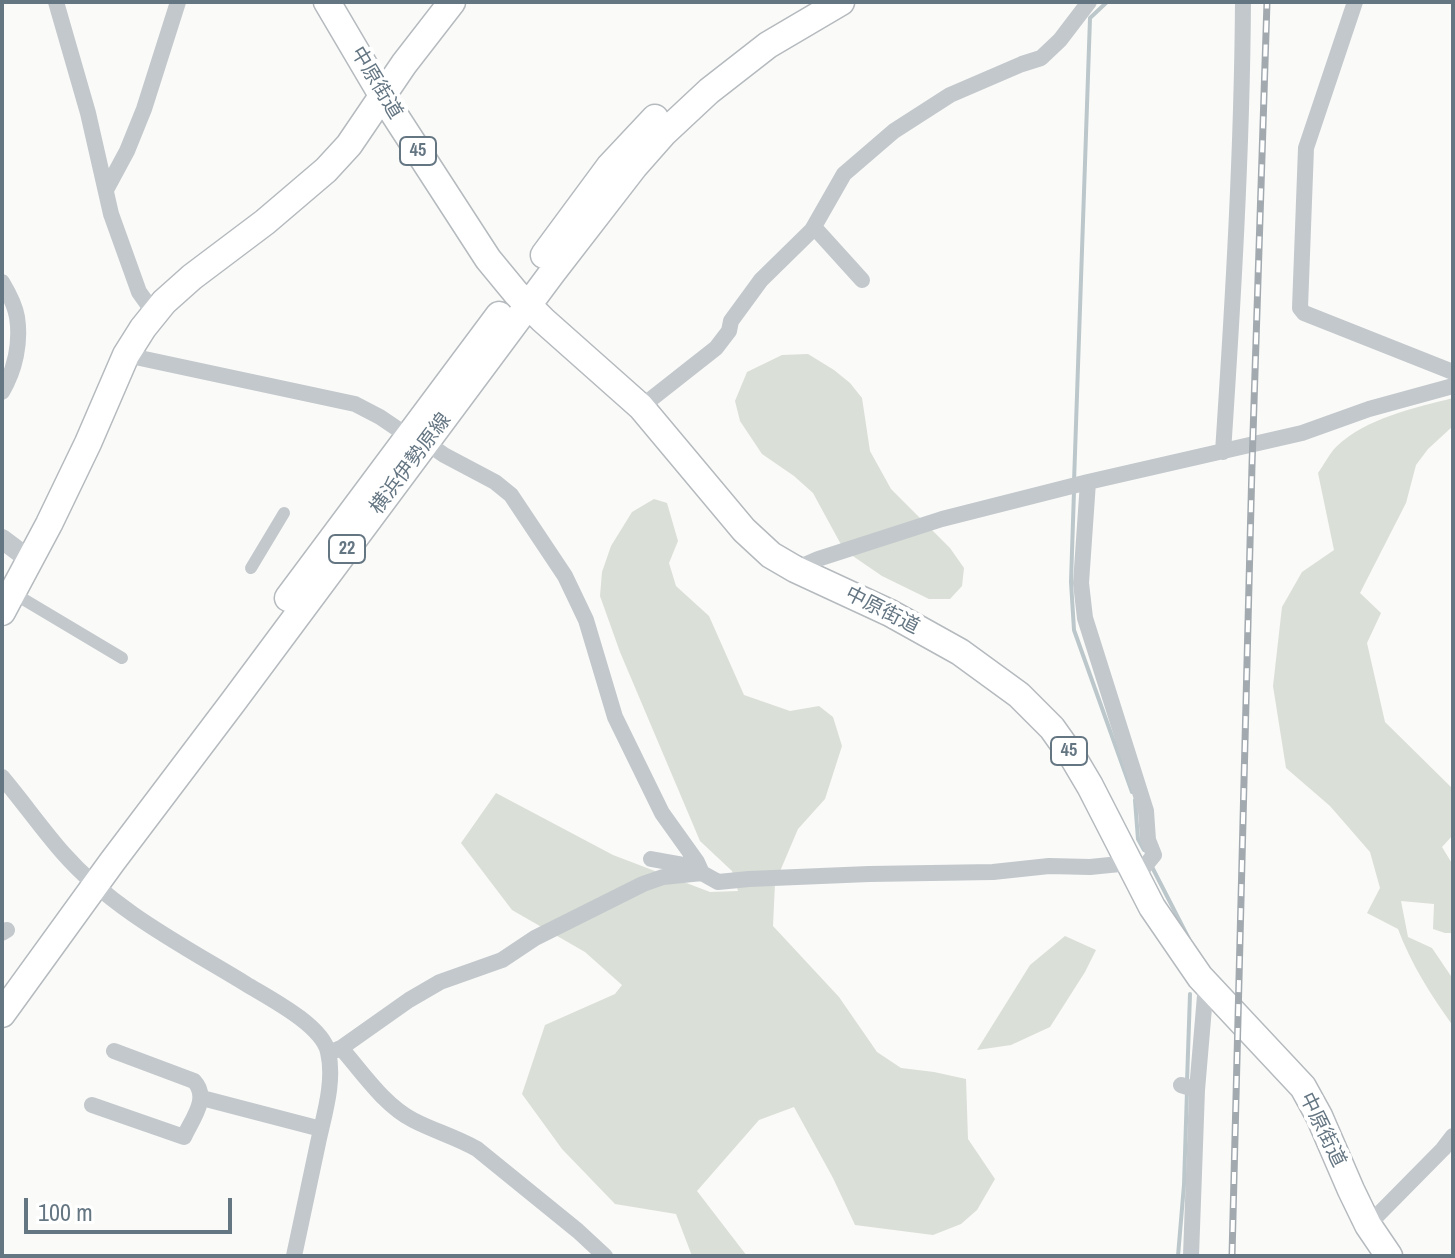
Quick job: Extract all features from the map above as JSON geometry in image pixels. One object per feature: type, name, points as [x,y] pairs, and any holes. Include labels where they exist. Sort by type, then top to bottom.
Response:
[{"type":"main road","name":"中原街道","points":[[327,2],[383,97],[488,259],[522,299],[641,407],[744,530],[771,555],[795,569],[890,613],[960,652],[1019,695],[1052,728],[1141,866],[1152,907],[1206,984],[1303,1087],[1368,1225],[1389,1256]]},
{"type":"main road","points":[[7,603],[88,443],[126,355],[154,313],[192,277],[326,170],[349,145],[405,63],[452,2]]},
{"type":"main road","name":"横浜伊勢原線","points":[[2,988],[90,879],[522,299],[609,167],[653,120],[702,76],[748,40],[807,2]]},
{"type":"main road","name":"横浜伊勢原線","points":[[522,299],[664,133],[709,91],[768,45],[841,2]]},
{"type":"main road","name":"横浜伊勢原線","points":[[2,1014],[90,879]]},
{"type":"street","points":[[56,2],[86,103],[111,214],[139,292],[154,313]]},
{"type":"street","points":[[106,190],[127,151],[144,109],[178,2]]},
{"type":"street","points":[[641,407],[716,348],[761,280],[814,227],[844,174],[894,131],[950,95],[1041,58],[1060,40],[1089,2]]},
{"type":"street","points":[[1223,452],[1234,284],[1243,2]]},
{"type":"street","points":[[1355,2],[1306,148],[1300,308],[1304,313],[1453,372]]},
{"type":"street","points":[[814,227],[862,280]]},
{"type":"street","points":[[2,282],[17,316],[17,339],[16,360],[2,392]]},
{"type":"street","points":[[126,355],[355,404],[485,476],[511,495],[565,576],[586,620],[615,717],[662,813],[702,873]]},
{"type":"street","points":[[795,569],[942,519],[1302,433],[1369,409],[1453,386]]},
{"type":"street","points":[[651,859],[690,866],[718,882],[869,874],[993,872],[1049,866],[1141,866],[1148,840],[1146,811],[1085,618],[1081,583],[1081,484]]},
{"type":"street","points":[[251,568],[284,513]]},
{"type":"street","points":[[2,539],[30,560]]},
{"type":"street","points":[[7,603],[122,658]]},
{"type":"street","points":[[2,777],[63,853],[144,923],[265,995],[313,1028],[396,1108],[413,1120],[477,1149],[605,1256]]},
{"type":"street","points":[[294,1256],[335,1050],[440,982],[502,960],[535,938],[643,884],[663,877],[702,873]]},
{"type":"street","points":[[1191,1256],[1190,1088],[1206,984]]},
{"type":"street","points":[[92,1105],[184,1137],[202,1098],[201,1088],[194,1081],[114,1051]]},
{"type":"street","points":[[202,1098],[321,1129]]},
{"type":"street","points":[[1368,1225],[1453,1136]]},
{"type":"shaded area","points":[[808,354],[850,383],[862,398],[870,451],[891,489],[950,548],[964,568],[962,586],[950,599],[929,599],[882,576],[844,550],[813,493],[762,454],[740,421],[735,401],[747,372],[782,355]]},
{"type":"shaded area","points":[[1453,398],[1453,426],[1416,465],[1406,503],[1360,593],[1381,613],[1367,643],[1385,722],[1453,789],[1453,835],[1442,847],[1453,865],[1453,933],[1433,929],[1434,904],[1401,901],[1408,937],[1432,948],[1453,979],[1453,1026],[1422,979],[1398,929],[1367,913],[1380,888],[1370,852],[1330,806],[1286,768],[1273,686],[1282,607],[1302,572],[1334,550],[1318,473],[1336,447],[1361,429],[1391,415]]},
{"type":"shaded area","points":[[654,499],[667,503],[678,541],[669,563],[676,586],[709,616],[744,695],[790,711],[819,706],[833,717],[842,746],[825,799],[798,829],[775,883],[773,926],[839,997],[877,1052],[901,1068],[966,1079],[968,1139],[995,1179],[977,1210],[961,1224],[933,1235],[855,1225],[794,1107],[759,1120],[697,1191],[747,1256],[692,1256],[676,1214],[615,1204],[562,1149],[522,1094],[545,1025],[615,994],[622,985],[585,952],[512,910],[461,843],[496,793],[613,855],[710,892],[738,891],[732,871],[700,841],[620,652],[600,596],[602,572],[611,546],[632,512]]},
{"type":"shaded area","points":[[1065,936],[1096,950],[1050,1027],[1011,1045],[977,1050],[1030,965]]},
{"type":"waterway","points":[[1074,482],[1090,18],[1107,2]]},
{"type":"waterway","points":[[1074,491],[1071,582],[1074,630],[1132,792]]},
{"type":"waterway","points":[[1135,800],[1138,839],[1144,850]]},
{"type":"waterway","points":[[1151,865],[1189,939]]},
{"type":"waterway","points":[[1187,1082],[1190,994]]},
{"type":"waterway","points":[[1178,1256],[1187,1091]]},
{"type":"railway","points":[[1232,1256],[1267,2]]}]
